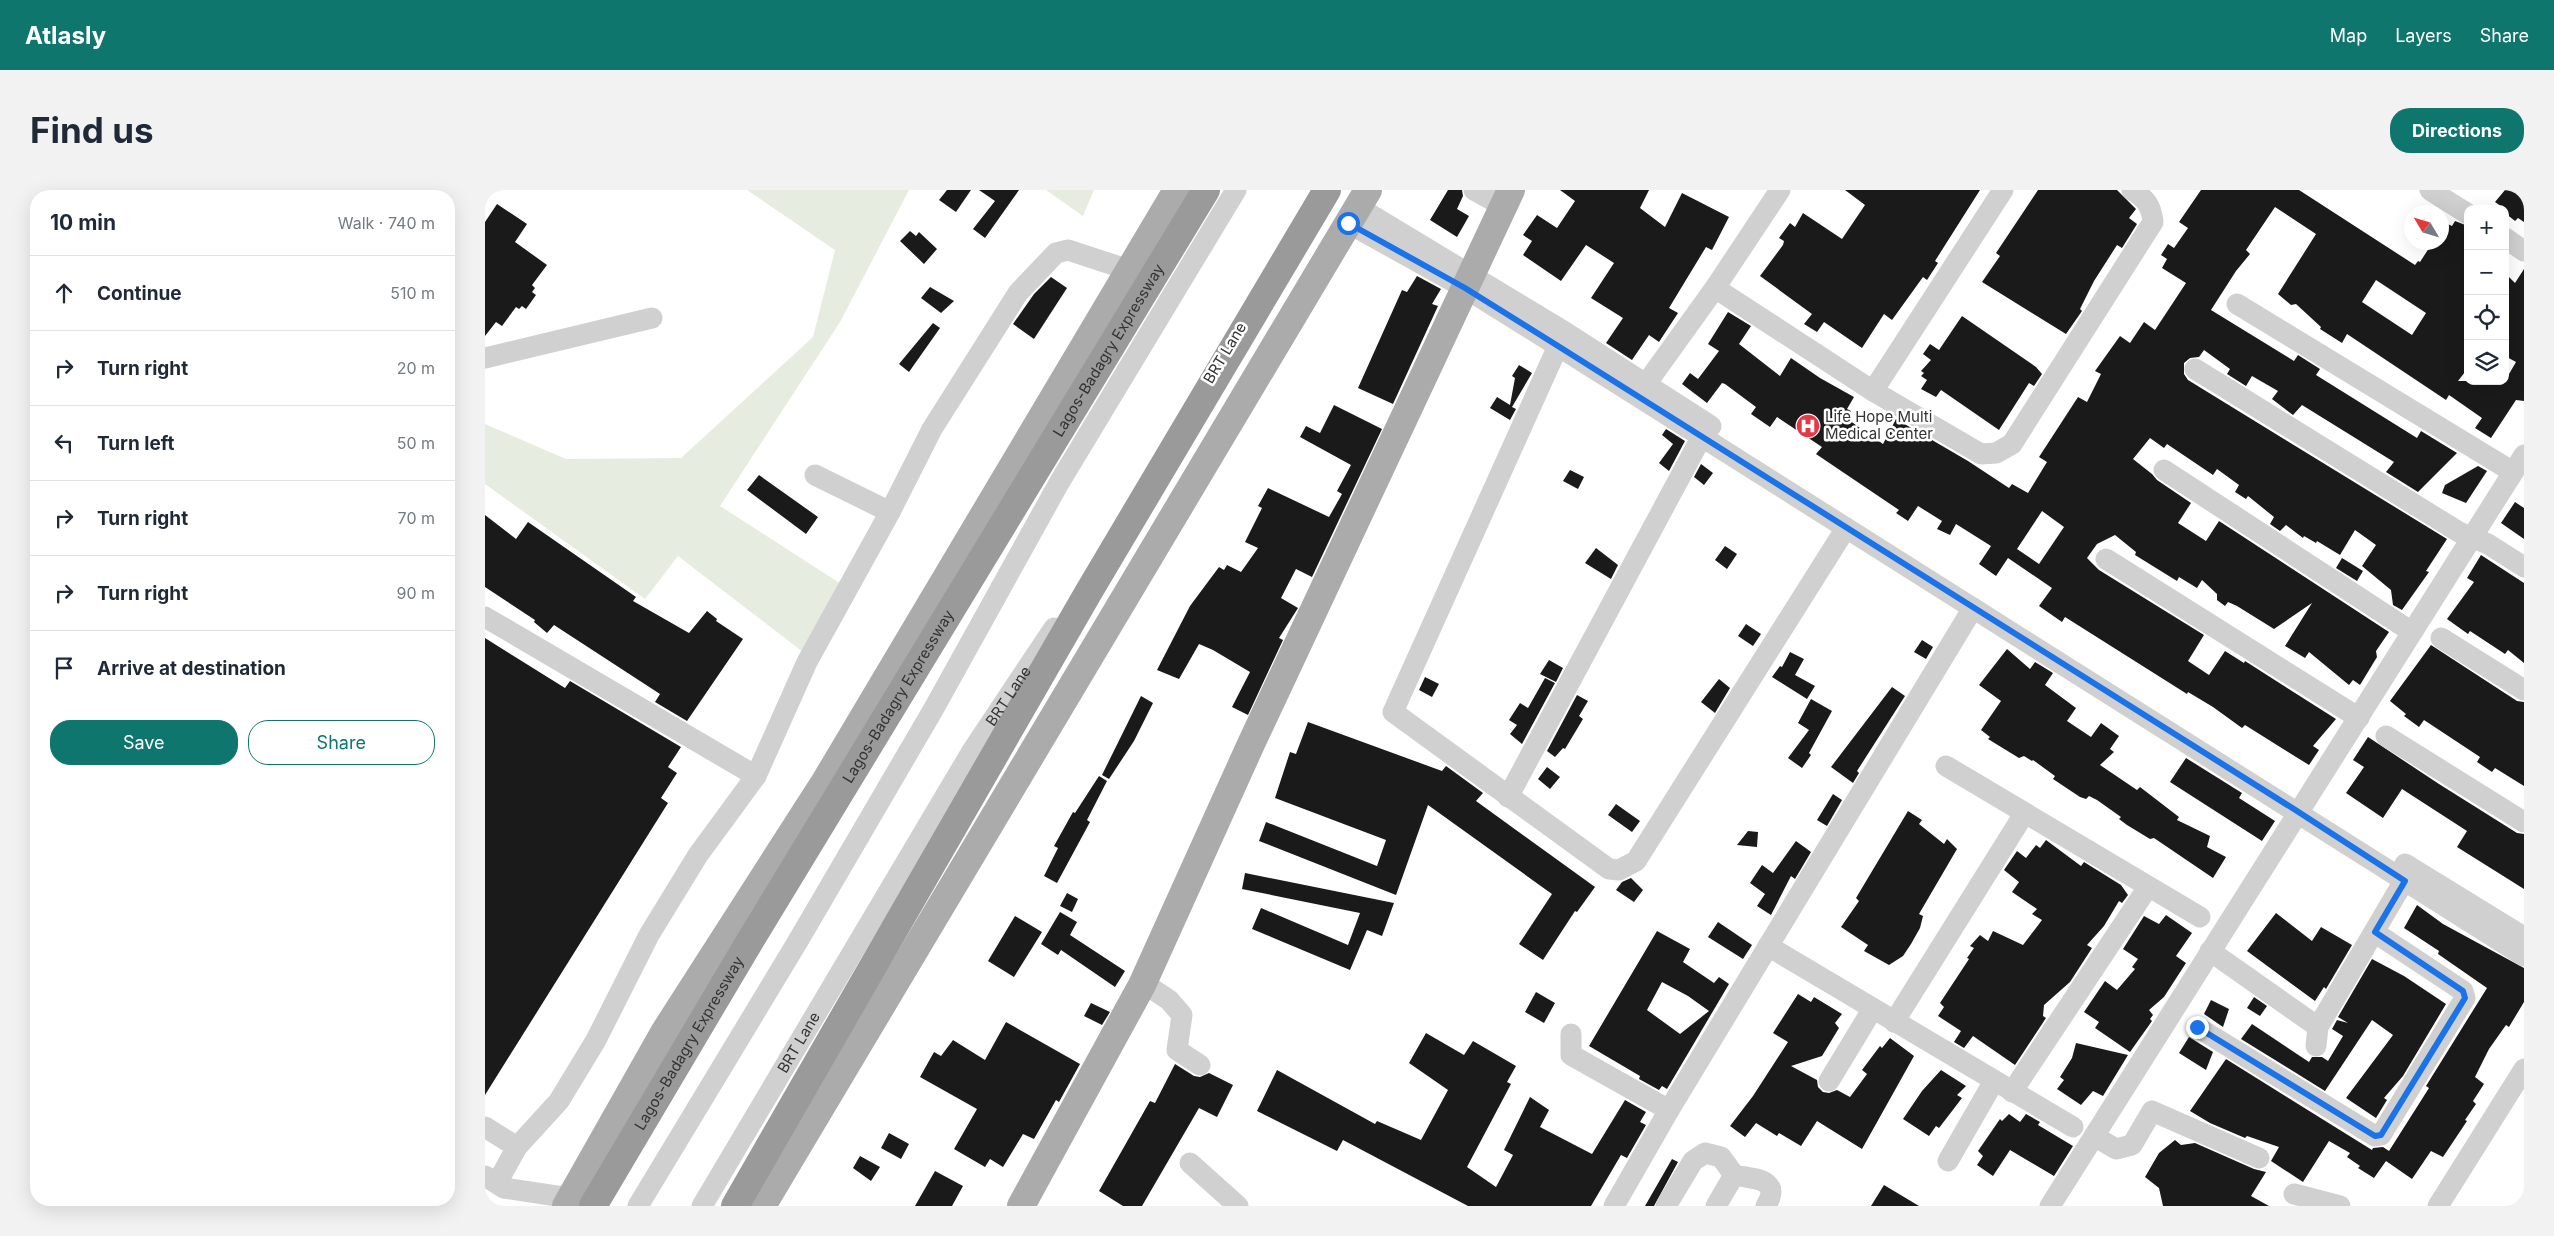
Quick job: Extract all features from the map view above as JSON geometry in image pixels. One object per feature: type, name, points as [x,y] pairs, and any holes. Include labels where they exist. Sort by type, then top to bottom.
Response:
[{"type":"highway","name":"Lagos-Badagry Expressway","points":[[576,1203],[744,951],[1206,190]]},
{"type":"highway","points":[[735,1206],[1088,593],[1325,190]]},
{"type":"main road","name":"Lagos-Badagry Expressway","points":[[576,1203],[665,1031],[825,780],[1177,190]]},
{"type":"main road","points":[[1021,1206],[1142,985],[1251,744],[1474,285],[1526,190]]},
{"type":"main road","points":[[1039,1206],[1154,990],[1474,285],[1507,198]]},
{"type":"main road","points":[[771,1201],[1358,207]]},
{"type":"street","points":[[638,1206],[798,941],[898,770],[1059,483],[1236,190]]},
{"type":"street","name":"BRT Lane","points":[[702,1206],[972,751],[1137,500],[1325,190]]},
{"type":"street","points":[[1474,190],[1507,198]]},
{"type":"street","points":[[1647,384],[1715,288],[1780,190]]},
{"type":"street","points":[[1873,390],[2003,190]]},
{"type":"street","points":[[1715,288],[1873,390],[1981,454],[1996,453],[2012,444],[2153,222],[2152,210],[2146,198],[2132,190]]},
{"type":"street","points":[[2430,190],[2464,211]]},
{"type":"street","points":[[1358,207],[1474,285],[1558,346],[1701,438],[1973,608],[2301,806]]},
{"type":"street","points":[[2509,241],[2524,250]]},
{"type":"street","points":[[576,1203],[502,1193],[517,1147],[559,1101],[596,1040],[649,934],[698,855],[756,776],[807,662],[890,512],[932,428],[1018,293],[1056,253],[1068,250],[1129,270]]},
{"type":"street","points":[[1474,285],[1647,384],[2408,875],[2524,956]]},
{"type":"street","points":[[2050,1206],[2209,951],[2359,718],[2518,464],[2237,304]]},
{"type":"street","points":[[485,358],[652,318]]},
{"type":"street","points":[[1558,346],[1393,712],[1609,869],[1619,870],[1636,861],[1846,528]]},
{"type":"street","points":[[2195,369],[2459,532],[2488,544],[2524,567]]},
{"type":"street","points":[[1508,797],[1701,438]]},
{"type":"street","points":[[2164,470],[2413,632]]},
{"type":"street","points":[[815,475],[890,512]]},
{"type":"street","points":[[2106,559],[2359,718]]},
{"type":"street","points":[[1615,1206],[1669,1110],[1973,608]]},
{"type":"street","points":[[485,617],[756,776]]},
{"type":"street","points":[[2441,638],[2524,690]]},
{"type":"street","points":[[2385,736],[2524,822]]},
{"type":"street","points":[[1946,766],[2200,917]]},
{"type":"street","points":[[1894,1022],[2024,814]]},
{"type":"street","points":[[2209,951],[2317,1037],[2408,875]]},
{"type":"street","points":[[2408,875],[2524,937]]},
{"type":"street","points":[[2013,1092],[2147,887]]},
{"type":"street","points":[[2197,1027],[2375,1136],[2381,1135],[2465,998],[2463,991],[2375,932]]},
{"type":"street","points":[[1768,946],[1872,1010],[2073,1127]]},
{"type":"street","points":[[1154,990],[1169,1000],[1182,1015],[1177,1050],[1200,1065]]},
{"type":"street","points":[[1829,1080],[1872,1010]]},
{"type":"street","points":[[1571,1034],[1571,1055],[1669,1110]]},
{"type":"street","points":[[2438,1206],[2524,1069]]},
{"type":"street","points":[[1948,1161],[1993,1081]]},
{"type":"street","points":[[2094,1136],[2116,1149],[2132,1145],[2152,1111],[2259,1158]]},
{"type":"street","points":[[485,1127],[517,1147]]},
{"type":"street","points":[[1666,1206],[1693,1161],[1705,1153],[1721,1157],[1734,1174],[1765,1181],[1772,1191],[1766,1206]]},
{"type":"street","points":[[1190,1163],[1235,1205]]},
{"type":"street","points":[[1716,1206],[1734,1174]]},
{"type":"street","points":[[2294,1194],[2341,1206]]},
{"type":"shaded area","points":[[747,190],[909,190],[840,322],[720,506],[855,593],[816,662],[678,556],[645,599],[485,484],[485,424],[566,459],[681,458],[813,337],[835,250]]},
{"type":"shaded area","points":[[1046,190],[1094,190],[1083,216]]},
{"type":"building","points":[[947,190],[971,190],[956,212],[939,200]]},
{"type":"building","points":[[979,190],[1019,190],[985,238],[973,229],[995,201]]},
{"type":"building","points":[[1448,190],[1462,190],[1463,196],[1457,209],[1469,216],[1457,237],[1430,220]]},
{"type":"building","points":[[1560,190],[1649,190],[1640,208],[1665,227],[1682,193],[1729,217],[1712,250],[1706,247],[1669,308],[1678,313],[1659,342],[1649,335],[1632,360],[1606,343],[1623,318],[1591,298],[1614,263],[1586,245],[1561,281],[1523,255],[1532,241],[1523,235],[1537,215],[1557,228],[1575,201]]},
{"type":"building","points":[[1845,190],[1980,190],[1935,261],[1938,263],[1927,280],[1923,277],[1892,320],[1884,314],[1862,348],[1824,322],[1817,332],[1804,324],[1812,314],[1760,276],[1783,245],[1784,241],[1779,238],[1790,223],[1795,227],[1803,213],[1842,239],[1865,205]]},
{"type":"building","points":[[2038,190],[2117,190],[2136,209],[2129,218],[2137,224],[2122,248],[2117,245],[2094,281],[2080,309],[2082,311],[2066,334],[1982,282],[2000,256],[1996,253]]},
{"type":"building","points":[[2201,190],[2299,190],[2415,265],[2418,261],[2420,262],[2428,250],[2449,250],[2449,225],[2452,226],[2455,221],[2464,224],[2464,373],[2458,381],[2464,381],[2464,385],[2509,385],[2509,374],[2516,362],[2509,358],[2509,277],[2515,283],[2524,269],[2524,401],[2516,400],[2491,438],[2475,428],[2482,418],[2449,395],[2446,400],[2347,334],[2342,343],[2320,329],[2321,327],[2296,304],[2291,305],[2278,294],[2316,234],[2275,207],[2246,250],[2250,254],[2236,271],[2211,310],[2294,361],[2298,355],[2320,369],[2316,375],[2417,438],[2421,431],[2457,453],[2418,492],[2386,472],[2394,462],[2302,405],[2293,415],[2272,399],[2278,391],[2252,376],[2246,386],[2227,374],[2230,369],[2204,350],[2199,357],[2190,358],[2184,363],[2184,374],[2188,380],[2447,539],[2426,571],[2429,572],[2402,610],[2393,605],[2391,590],[2362,566],[2376,545],[2355,530],[2340,555],[2317,541],[2316,543],[2304,536],[2303,538],[2286,525],[2280,531],[2270,524],[2274,517],[2248,496],[2246,499],[2235,492],[2239,485],[2217,469],[2213,475],[2167,444],[2164,448],[2150,438],[2133,459],[2157,480],[2191,503],[2178,523],[2206,541],[2219,521],[2389,632],[2376,651],[2377,657],[2360,685],[2353,680],[2349,685],[2309,652],[2305,658],[2285,646],[2312,603],[2274,629],[2237,606],[2228,602],[2225,606],[2217,600],[2217,594],[2202,580],[2197,588],[2179,577],[2177,581],[2135,555],[2136,552],[2115,535],[2097,544],[2087,558],[2099,570],[2204,635],[2188,661],[2209,675],[2225,651],[2244,663],[2245,661],[2336,719],[2313,746],[2319,750],[2309,765],[2245,725],[2242,728],[2213,707],[2188,692],[2187,694],[2065,617],[2062,622],[2039,606],[2052,588],[2008,558],[1996,576],[1979,564],[1991,546],[1956,524],[1950,535],[1937,529],[1942,521],[1918,506],[1908,521],[1896,513],[1899,510],[1816,454],[1822,447],[1777,417],[1770,427],[1751,414],[1756,407],[1725,384],[1722,383],[1707,403],[1682,384],[1690,373],[1698,379],[1719,351],[1708,344],[1728,312],[1751,326],[1739,344],[1780,376],[1791,358],[1820,378],[1854,397],[1847,409],[1851,411],[1846,418],[1883,444],[1896,419],[1968,461],[2009,488],[2012,484],[2028,493],[2047,462],[2039,457],[2078,397],[2087,402],[2101,374],[2095,371],[2120,336],[2130,343],[2144,322],[2155,330],[2186,283],[2162,268],[2167,259],[2161,255],[2168,244],[2174,248],[2188,228],[2179,222]],"holes":[[[2376,280],[2426,313],[2412,335],[2362,302]],[[2042,511],[2064,527],[2039,564],[2017,549]]]},
{"type":"building","points":[[2505,190],[2524,190],[2524,222],[2518,218],[2515,221],[2509,216],[2509,205],[2499,205],[2495,202]]},
{"type":"building","points":[[497,204],[527,224],[515,242],[547,265],[532,285],[535,288],[532,292],[536,295],[526,309],[522,306],[519,309],[516,307],[502,326],[496,322],[485,336],[485,222]]},
{"type":"building","points":[[910,231],[916,236],[919,232],[937,249],[924,264],[900,241]]},
{"type":"building","points":[[1417,276],[1441,289],[1432,304],[1438,306],[1393,404],[1358,388],[1402,290],[1407,292]]},
{"type":"building","points":[[1051,277],[1067,288],[1034,339],[1013,324],[1034,294]]},
{"type":"building","points":[[930,287],[954,301],[941,313],[921,298]]},
{"type":"building","points":[[1962,316],[2036,367],[2042,374],[2034,386],[2029,383],[1999,430],[1941,390],[1936,397],[1921,389],[1927,380],[1921,376],[1924,373],[1921,371],[1931,360],[1923,354],[1930,344],[1939,350]]},
{"type":"building","points":[[933,323],[940,328],[909,372],[899,364]]},
{"type":"building","points":[[1519,365],[1532,373],[1512,407],[1516,409],[1510,420],[1490,408],[1497,397],[1510,405],[1515,378],[1512,376]]},
{"type":"building","points":[[1334,405],[1382,429],[1312,577],[1296,569],[1281,598],[1298,608],[1279,638],[1283,640],[1248,715],[1232,707],[1250,672],[1213,650],[1199,644],[1179,679],[1157,670],[1190,606],[1219,567],[1224,570],[1227,565],[1241,572],[1258,548],[1245,542],[1262,508],[1258,506],[1268,488],[1329,517],[1342,494],[1337,491],[1351,465],[1300,437],[1306,426],[1320,433]]},
{"type":"building","points":[[1666,429],[1685,441],[1669,471],[1659,463],[1673,444],[1662,435]]},
{"type":"building","points":[[1701,464],[1713,473],[1704,485],[1694,477]]},
{"type":"building","points":[[2478,466],[2487,471],[2466,503],[2442,493],[2445,485]]},
{"type":"building","points":[[1570,470],[1584,477],[1578,489],[1563,481]]},
{"type":"building","points":[[759,475],[818,517],[806,534],[747,490]]},
{"type":"building","points":[[2515,502],[2524,508],[2524,539],[2501,523]]},
{"type":"building","points":[[485,515],[516,539],[528,522],[636,597],[633,601],[689,633],[707,611],[717,619],[716,621],[743,639],[687,721],[655,702],[660,694],[554,625],[547,633],[534,622],[535,620],[485,587]]},
{"type":"building","points":[[1725,546],[1737,554],[1727,569],[1715,560]]},
{"type":"building","points":[[1596,548],[1618,565],[1611,579],[1585,563]]},
{"type":"building","points":[[2481,555],[2524,583],[2524,663],[2508,650],[2505,654],[2470,631],[2468,634],[2447,619],[2474,582],[2467,578]]},
{"type":"building","points":[[2342,558],[2363,571],[2357,581],[2336,568]]},
{"type":"building","points":[[1746,624],[1761,634],[1753,646],[1738,636]]},
{"type":"building","points":[[485,638],[565,688],[570,681],[681,747],[668,767],[677,773],[661,798],[668,803],[485,1095]]},
{"type":"building","points":[[1922,640],[1933,647],[1926,659],[1914,652]]},
{"type":"building","points":[[2431,645],[2517,701],[2524,702],[2524,786],[2495,768],[2492,772],[2477,762],[2480,757],[2424,720],[2419,727],[2404,716],[2406,714],[2390,701]]},
{"type":"building","points":[[2007,649],[2030,669],[2035,662],[2053,673],[2045,685],[2076,708],[2067,721],[2091,737],[2101,723],[2119,736],[2110,749],[2114,752],[2100,765],[2137,790],[2140,787],[2179,817],[2177,820],[2210,836],[2207,847],[2226,857],[2213,878],[2154,838],[2150,839],[2127,825],[2119,819],[2121,817],[2097,800],[2089,796],[2086,799],[2080,797],[2053,779],[2055,776],[2033,760],[2024,756],[2019,758],[1988,739],[1990,737],[1981,730],[2001,701],[1979,685]]},
{"type":"building","points":[[1790,652],[1804,659],[1795,675],[1815,686],[1807,699],[1772,677],[1780,666],[1782,667]]},
{"type":"building","points":[[1549,660],[1563,668],[1556,682],[1540,674]]},
{"type":"building","points":[[1425,677],[1439,684],[1432,697],[1419,690]]},
{"type":"building","points":[[1545,678],[1555,683],[1522,744],[1510,734],[1517,725],[1509,720],[1520,703],[1528,708]]},
{"type":"building","points":[[1719,679],[1730,688],[1715,713],[1701,702]]},
{"type":"building","points":[[1892,687],[1905,696],[1857,771],[1859,773],[1853,783],[1831,767]]},
{"type":"building","points":[[1577,695],[1588,701],[1579,716],[1583,719],[1565,749],[1563,748],[1555,757],[1547,751]]},
{"type":"building","points":[[1141,696],[1153,703],[1134,741],[1109,779],[1102,775]]},
{"type":"building","points":[[1811,699],[1832,711],[1809,753],[1811,755],[1802,768],[1788,758],[1809,730],[1798,723]]},
{"type":"building","points":[[1308,722],[1442,771],[1446,766],[1483,793],[1476,801],[1595,887],[1577,912],[1575,911],[1543,960],[1519,944],[1552,894],[1428,805],[1396,895],[1259,841],[1266,822],[1377,866],[1386,840],[1275,798],[1290,752],[1296,754]]},
{"type":"building","points":[[2368,737],[2517,833],[2524,834],[2524,889],[2457,847],[2467,831],[2402,789],[2383,818],[2346,793],[2364,767],[2353,760]]},
{"type":"building","points":[[2186,758],[2242,793],[2239,798],[2275,821],[2262,841],[2170,782]]},
{"type":"building","points":[[1547,767],[1560,777],[1550,789],[1538,779]]},
{"type":"building","points":[[1099,776],[1107,781],[1087,820],[1090,822],[1057,883],[1044,876],[1058,848],[1054,846],[1073,812],[1075,813]]},
{"type":"building","points":[[1833,794],[1842,800],[1827,826],[1817,820]]},
{"type":"building","points":[[1616,804],[1640,821],[1632,832],[1608,815]]},
{"type":"building","points":[[1908,811],[1922,820],[1919,824],[1944,844],[1947,839],[1957,849],[1919,914],[1923,916],[1920,928],[1911,944],[1903,956],[1889,965],[1864,951],[1868,945],[1841,927],[1859,901],[1856,898]]},
{"type":"building","points":[[1748,831],[1758,832],[1757,847],[1737,845]]},
{"type":"building","points":[[2046,840],[2081,866],[2084,862],[2121,885],[2128,895],[2122,903],[2119,901],[2104,926],[2087,945],[2092,948],[2070,982],[2044,1005],[2043,1016],[2046,1018],[2015,1065],[1973,1036],[1964,1048],[1954,1042],[1961,1031],[1938,1016],[1944,1007],[1940,1003],[1969,959],[1967,958],[1974,948],[1970,946],[1980,935],[1988,941],[1993,931],[2023,945],[2042,920],[2032,914],[2037,909],[2012,892],[2019,882],[2004,870],[2017,851],[2026,858],[2036,845],[2040,848]]},
{"type":"building","points":[[1796,841],[1811,852],[1795,879],[1791,876],[1771,915],[1757,906],[1765,894],[1750,883],[1762,865],[1773,873]]},
{"type":"building","points":[[1245,873],[1394,903],[1382,936],[1367,930],[1350,970],[1252,929],[1261,908],[1348,945],[1360,913],[1242,889]]},
{"type":"building","points":[[1631,878],[1643,890],[1634,902],[1616,890],[1622,882]]},
{"type":"building","points":[[1067,893],[1078,899],[1072,912],[1060,906]]},
{"type":"building","points":[[2417,905],[2443,924],[2524,968],[2524,1002],[2509,1027],[2506,1025],[2489,1049],[2475,1077],[2484,1084],[2473,1101],[2476,1104],[2443,1157],[2431,1151],[2412,1179],[2386,1161],[2374,1178],[2358,1168],[2360,1166],[2347,1157],[2350,1153],[2329,1141],[2303,1182],[2271,1161],[2279,1147],[2247,1136],[2245,1138],[2210,1123],[2190,1111],[2226,1059],[2372,1150],[2373,1148],[2383,1147],[2389,1151],[2429,1088],[2426,1086],[2487,988],[2438,954],[2439,951],[2404,928]]},
{"type":"building","points":[[1060,912],[1077,922],[1070,935],[1125,971],[1115,987],[1061,950],[1058,955],[1041,944]]},
{"type":"building","points":[[2276,913],[2312,941],[2321,927],[2352,945],[2326,989],[2324,987],[2315,1001],[2247,951]]},
{"type":"building","points":[[2166,915],[2192,933],[2176,956],[2186,963],[2164,997],[2149,1010],[2153,1015],[2150,1019],[2152,1021],[2130,1052],[2095,1028],[2099,1022],[2084,1012],[2105,981],[2117,990],[2135,969],[2132,967],[2138,959],[2123,949],[2144,916],[2159,924]]},
{"type":"building","points":[[1015,916],[1042,932],[1014,977],[988,961]]},
{"type":"building","points":[[1718,922],[1752,945],[1743,959],[1708,937]]},
{"type":"building","points":[[1657,931],[1690,949],[1683,962],[1714,983],[1719,977],[1729,984],[1667,1089],[1662,1086],[1659,1090],[1639,1079],[1640,1076],[1589,1046]],"holes":[[[1662,982],[1688,996],[1709,1011],[1680,1034],[1647,1010]]]},
{"type":"building","points":[[2372,959],[2404,976],[2446,1004],[2403,1076],[2384,1098],[2387,1100],[2376,1118],[2346,1098],[2393,1035],[2372,1020],[2325,1091],[2241,1039],[2252,1024],[2309,1062],[2312,1057],[2322,1057],[2328,1061],[2343,1036],[2332,1029],[2337,1020],[2348,1023],[2338,1017]]},
{"type":"building","points":[[1536,992],[1555,1003],[1544,1023],[1525,1012]]},
{"type":"building","points":[[1798,994],[1811,1002],[1814,997],[1842,1014],[1835,1023],[1839,1028],[1822,1056],[1791,1066],[1817,1080],[1818,1087],[1823,1092],[1829,1093],[1837,1090],[1850,1097],[1867,1074],[1862,1070],[1880,1046],[1882,1048],[1890,1038],[1914,1056],[1862,1149],[1817,1121],[1801,1146],[1779,1133],[1777,1136],[1756,1123],[1745,1137],[1730,1126],[1753,1096],[1788,1042],[1773,1033]]},
{"type":"building","points":[[2254,997],[2267,1006],[2260,1016],[2247,1008]]},
{"type":"building","points":[[2211,1000],[2229,1009],[2223,1027],[2204,1014]]},
{"type":"building","points":[[1091,1003],[1110,1012],[1102,1025],[1084,1016]]},
{"type":"building","points":[[1006,1022],[1080,1064],[1059,1102],[1056,1100],[1034,1139],[1023,1134],[1003,1167],[990,1159],[985,1167],[954,1149],[977,1109],[920,1077],[934,1052],[941,1056],[953,1040],[985,1060]]},
{"type":"building","points":[[1426,1033],[1464,1055],[1473,1041],[1516,1066],[1507,1082],[1511,1084],[1467,1167],[1496,1187],[1513,1155],[1504,1150],[1530,1097],[1549,1110],[1540,1127],[1592,1154],[1625,1100],[1646,1112],[1640,1122],[1646,1125],[1627,1158],[1621,1155],[1591,1206],[1468,1206],[1343,1140],[1337,1151],[1257,1111],[1277,1070],[1375,1124],[1377,1121],[1421,1140],[1448,1090],[1409,1063]]},
{"type":"building","points":[[2189,1037],[2213,1052],[2206,1070],[2179,1053]]},
{"type":"building","points":[[2076,1043],[2128,1055],[2103,1096],[2093,1091],[2081,1105],[2057,1089],[2064,1080],[2060,1077],[2072,1058]]},
{"type":"building","points":[[1175,1064],[1194,1076],[1200,1077],[1209,1073],[1233,1085],[1217,1117],[1199,1108],[1142,1206],[1123,1206],[1099,1191],[1150,1101],[1155,1103]]},
{"type":"building","points":[[1941,1070],[1966,1086],[1957,1095],[1962,1098],[1939,1128],[1936,1126],[1929,1136],[1903,1119],[1922,1091]]},
{"type":"building","points":[[2009,1114],[2020,1122],[2026,1114],[2040,1122],[2038,1125],[2073,1146],[2054,1176],[2010,1150],[1993,1176],[1977,1165],[1983,1156],[1978,1151],[2000,1119],[2002,1121]]},
{"type":"building","points":[[889,1133],[909,1144],[901,1159],[881,1148]]},
{"type":"building","points":[[2175,1140],[2181,1145],[2195,1143],[2254,1169],[2266,1172],[2251,1196],[2269,1206],[2163,1206],[2159,1188],[2145,1177],[2159,1153]]},
{"type":"building","points":[[860,1156],[880,1167],[871,1181],[853,1168]]},
{"type":"building","points":[[1672,1159],[1678,1162],[1654,1206],[1645,1206]]},
{"type":"building","points":[[935,1171],[963,1186],[952,1206],[915,1206]]},
{"type":"building","points":[[1884,1185],[1919,1206],[1871,1206]]},
{"type":"place","name":"Life Hope Multi Medical Center","points":[[1808,426]]},
{"type":"route","points":[[1348,223],[1465,288],[2297,811],[2405,881],[2375,932],[2463,991],[2465,998],[2381,1135],[2375,1136],[2197,1027]]}]
